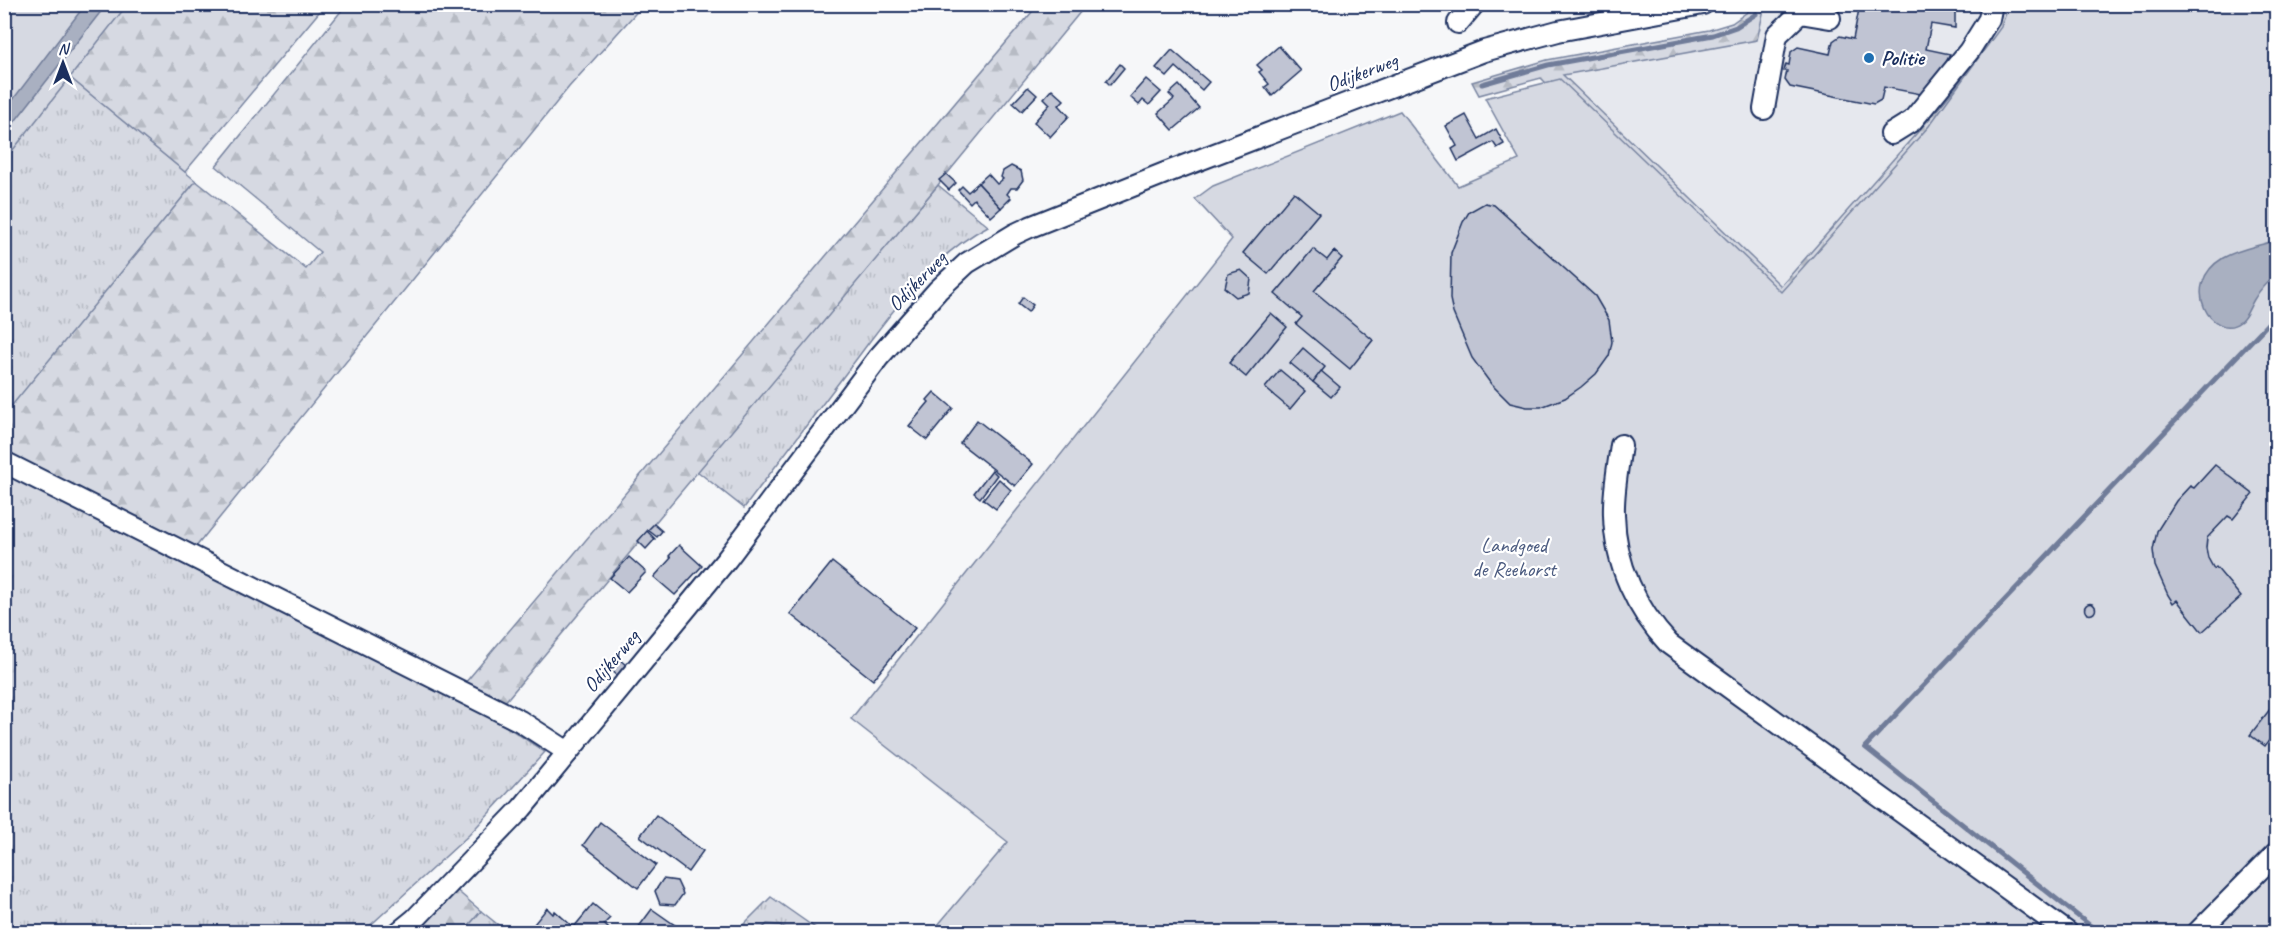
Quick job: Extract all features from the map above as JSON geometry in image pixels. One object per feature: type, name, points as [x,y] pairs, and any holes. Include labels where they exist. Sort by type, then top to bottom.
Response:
[{"type":"street","points":[[1458,23],[1474,4]]},
{"type":"street","name":"Odijkerweg","points":[[399,933],[522,808],[727,559],[878,358],[938,290],[967,264],[1030,227],[1484,51],[1558,31],[1703,4]]},
{"type":"street","points":[[1891,134],[1912,121],[1969,51],[1989,19],[1992,4]]},
{"type":"street","points":[[1764,109],[1777,35],[1800,9],[1830,18]]},
{"type":"street","points":[[1621,445],[1614,508],[1616,535],[1636,600],[1659,632],[1679,651],[2067,933]]},
{"type":"street","points":[[4,462],[520,721],[568,752]]},
{"type":"street","points":[[2198,933],[2277,853]]},
{"type":"shaded area","points":[[1765,5],[2003,5],[1996,26],[1966,72],[1925,124],[1781,287],[1562,75],[1757,40]]},
{"type":"green space","points":[[5,5],[127,5],[5,160]]},
{"type":"green space","points":[[106,5],[325,5],[185,172],[56,66]]},
{"type":"green space","points":[[346,5],[643,5],[569,87],[195,548],[5,451],[4,415],[196,181],[306,269],[320,252],[216,166]]},
{"type":"green space","points":[[1027,5],[1086,5],[504,703],[465,683],[1032,12]]},
{"type":"green space","points":[[1757,5],[1765,5],[1757,40],[1563,75],[1781,286],[1954,89],[1983,48],[2003,5],[2256,5],[1779,313],[1541,78],[1479,95],[1472,82],[1547,60],[1709,30],[1732,23]]},
{"type":"green space","name":"Landgoed de Reehorst","points":[[2009,5],[2276,5],[2276,932],[932,932],[1008,842],[851,719],[1232,239],[1195,199],[1213,186],[1400,111],[1458,186],[1519,160],[1485,98],[1560,79],[1781,292],[1929,126],[2001,27]]},
{"type":"green space","points":[[56,66],[196,181],[5,415],[5,134]]},
{"type":"green space","points":[[938,185],[988,226],[947,254],[911,290],[744,508],[697,471]]},
{"type":"green space","points":[[4,471],[495,719],[545,752],[469,835],[363,932],[5,932]]},
{"type":"green space","points":[[454,888],[481,911],[463,932],[406,932]]},
{"type":"green space","points":[[771,897],[821,932],[791,932],[780,925],[767,924],[759,932],[736,932]]},
{"type":"green space","points":[[481,911],[507,932],[463,932]]},
{"type":"water","points":[[85,5],[106,5],[5,134],[5,110]]},
{"type":"water","points":[[2276,240],[2276,274],[2259,291],[2242,320],[2230,326],[2220,324],[2211,318],[2204,308],[2201,296],[2203,283],[2209,270],[2229,255]]},
{"type":"building","name":"Politie","points":[[1860,4],[1955,4],[1955,28],[1931,24],[1926,49],[1950,54],[1926,95],[1884,87],[1881,100],[1874,104],[1790,87],[1785,80],[1787,71],[1784,71],[1786,64],[1789,65],[1791,52],[1798,47],[1830,54],[1833,41],[1840,36],[1853,39]]},
{"type":"building","points":[[1279,46],[1301,71],[1272,96],[1265,87],[1269,84],[1259,72],[1262,70],[1257,65]]},
{"type":"building","points":[[1172,50],[1209,82],[1202,90],[1176,67],[1167,77],[1156,68]]},
{"type":"building","points":[[1120,64],[1124,68],[1110,85],[1106,81]]},
{"type":"building","points":[[1146,79],[1161,92],[1149,105],[1143,100],[1139,105],[1130,97]]},
{"type":"building","points":[[1179,85],[1199,108],[1173,130],[1158,113],[1174,99],[1169,94]]},
{"type":"building","points":[[1028,87],[1037,95],[1022,111],[1013,103]]},
{"type":"building","points":[[1052,89],[1064,100],[1059,105],[1069,116],[1050,137],[1034,122],[1050,104],[1044,98]]},
{"type":"building","points":[[1466,115],[1479,139],[1496,129],[1504,144],[1497,148],[1493,142],[1458,161],[1452,149],[1457,146],[1446,126]]},
{"type":"building","points":[[1011,166],[1021,171],[1023,180],[1017,188],[1011,188],[1007,194],[1011,198],[1001,208],[978,183],[988,174],[997,184],[1003,179],[1001,177],[1003,171]]},
{"type":"building","points":[[946,174],[956,183],[949,190],[939,180]]},
{"type":"building","points":[[978,183],[1001,208],[991,217],[974,199],[970,203],[958,190],[962,186],[968,192]]},
{"type":"building","points":[[1294,192],[1319,213],[1268,274],[1243,253]]},
{"type":"building","points":[[1485,203],[1494,205],[1595,296],[1609,320],[1612,342],[1609,356],[1596,374],[1565,398],[1541,407],[1510,403],[1491,384],[1472,358],[1453,313],[1450,299],[1451,253],[1469,212]]},
{"type":"building","points":[[1313,249],[1327,260],[1334,251],[1342,258],[1314,291],[1373,340],[1350,369],[1296,324],[1302,317],[1275,294]]},
{"type":"building","points":[[1241,270],[1251,279],[1249,293],[1236,297],[1225,288],[1228,274]]},
{"type":"building","points":[[1023,297],[1033,305],[1028,312],[1018,304]]},
{"type":"building","points":[[1271,313],[1287,327],[1246,377],[1229,363]]},
{"type":"building","points":[[1303,348],[1325,367],[1313,382],[1290,363]]},
{"type":"building","points":[[1280,370],[1305,391],[1290,409],[1265,388]]},
{"type":"building","points":[[1321,371],[1340,387],[1331,397],[1313,382]]},
{"type":"building","points":[[934,392],[953,408],[927,440],[909,426],[929,402],[927,400]]},
{"type":"building","points":[[977,420],[1033,464],[1015,486],[960,443]]},
{"type":"building","points":[[2215,465],[2253,494],[2233,519],[2228,516],[2207,538],[2208,558],[2214,569],[2216,567],[2241,597],[2202,632],[2177,600],[2173,603],[2168,595],[2155,566],[2153,550],[2157,531],[2176,501],[2190,486],[2194,488]]},
{"type":"building","points":[[992,470],[997,475],[980,498],[974,493]]},
{"type":"building","points":[[999,479],[1011,490],[996,509],[983,499]]},
{"type":"building","points":[[654,524],[662,531],[657,537],[648,530]]},
{"type":"building","points":[[647,531],[655,539],[646,549],[638,541]]},
{"type":"building","points":[[679,545],[702,566],[675,595],[654,577]]},
{"type":"building","points":[[629,557],[646,572],[627,592],[610,578]]},
{"type":"building","points":[[832,562],[915,628],[873,680],[790,614]]},
{"type":"building","points":[[2090,603],[2096,609],[2090,615],[2084,609]]},
{"type":"building","points":[[619,659],[627,666],[618,676],[611,670]]},
{"type":"building","points":[[2274,704],[2276,705],[2276,731],[2265,746],[2250,735]]},
{"type":"building","points":[[656,815],[703,851],[688,872],[640,836]]},
{"type":"building","points":[[600,822],[656,865],[638,888],[583,845]]},
{"type":"building","points":[[663,879],[677,881],[683,894],[675,905],[660,904],[655,891]]},
{"type":"building","points":[[593,904],[610,918],[604,924],[612,932],[580,932],[574,927]]},
{"type":"building","points":[[547,908],[553,914],[555,911],[572,926],[567,932],[534,932],[530,929]]},
{"type":"building","points":[[652,909],[679,928],[676,932],[635,932]]},
{"type":"waterway","points":[[1482,84],[1548,65],[1713,35],[1736,27],[1756,14]]},
{"type":"waterway","points":[[2098,932],[1865,747],[2276,315]]},
{"type":"place","name":"Politie","points":[[1869,58]]}]
